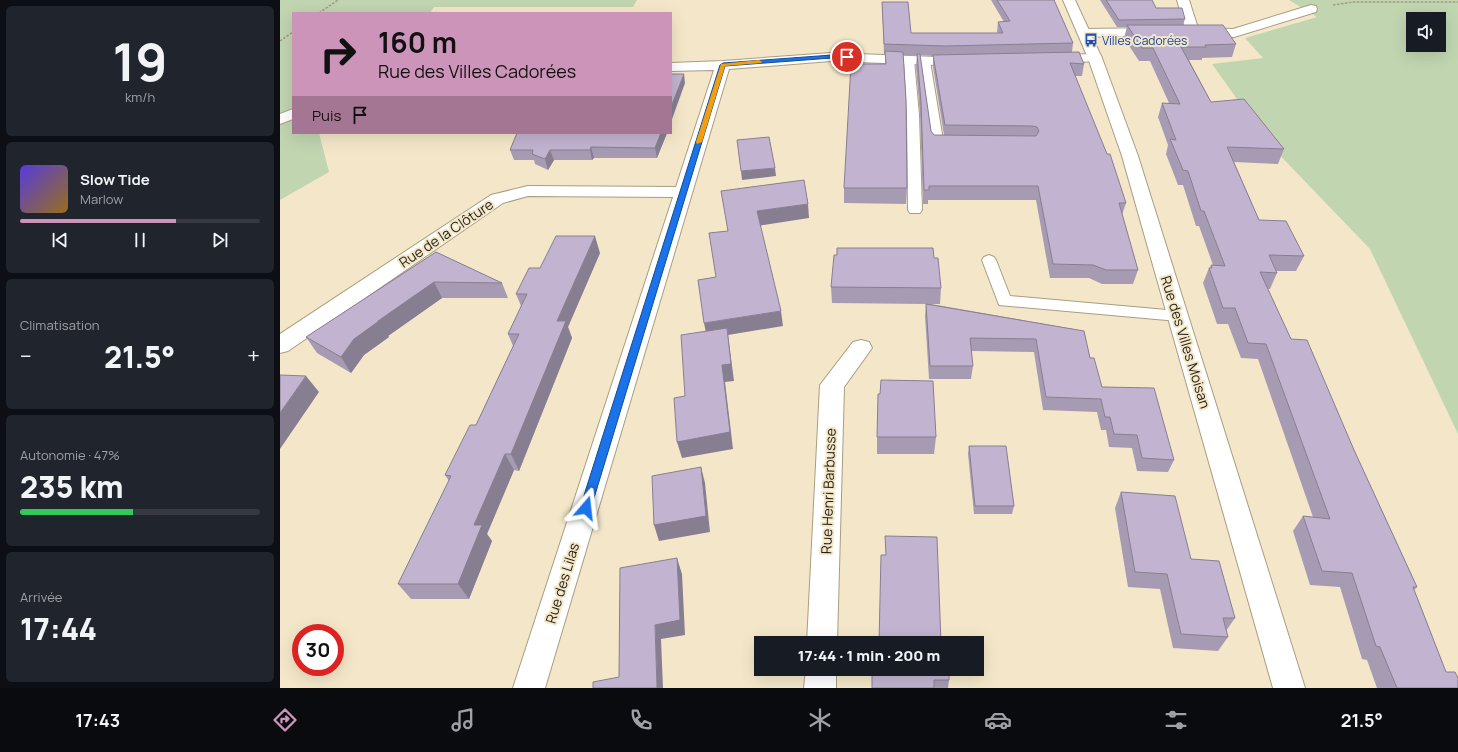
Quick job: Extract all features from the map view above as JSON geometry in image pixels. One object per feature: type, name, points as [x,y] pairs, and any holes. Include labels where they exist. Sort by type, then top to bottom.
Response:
[{"type":"street","name":"Rue des Villes Moisan","points":[[1069,0],[1095,58],[1130,156],[1289,688]]},
{"type":"street","points":[[1183,0],[1193,32]]},
{"type":"street","points":[[1085,33],[1234,33],[1311,9]]},
{"type":"street","points":[[672,67],[723,65],[832,57],[973,62]]},
{"type":"street","points":[[1039,60],[1095,58]]},
{"type":"street","name":"Rue des Lilas","points":[[530,688],[723,65]]},
{"type":"street","points":[[280,119],[292,114]]},
{"type":"street","name":"Rue de la Clôture","points":[[280,345],[497,199],[528,191],[684,192]]},
{"type":"street","name":"Rue Henri Barbusse","points":[[822,636],[832,385],[861,348]]},
{"type":"street","points":[[820,688],[821,676]]},
{"type":"lane","points":[[909,60],[913,115],[915,210]]},
{"type":"lane","points":[[925,61],[938,144],[961,144]]},
{"type":"lane","points":[[989,260],[1004,301],[1178,316]]},
{"type":"path","points":[[320,12],[338,0]]},
{"type":"path","points":[[1311,9],[1353,2],[1458,2]]},
{"type":"path","points":[[280,41],[292,33]]},
{"type":"green space","points":[[280,0],[637,0],[633,7],[434,7],[431,12],[292,12],[292,134],[319,134],[329,172],[280,200]]},
{"type":"green space","points":[[1289,0],[1458,0],[1458,434],[1370,249],[1270,145],[1212,64],[1263,58],[1245,38],[1317,17]]},
{"type":"building","points":[[997,0],[1054,0],[1073,43],[945,46],[884,44],[882,2],[908,2],[911,33],[1003,33],[998,22],[1010,21]]},
{"type":"building","points":[[1106,0],[1152,0],[1156,8],[1182,8],[1185,19],[1119,20]]},
{"type":"building","points":[[1127,25],[1223,25],[1236,44],[1205,45],[1206,47],[1181,47],[1211,102],[1244,99],[1284,149],[1227,147],[1259,220],[1286,221],[1304,256],[1269,255],[1277,273],[1260,272],[1291,339],[1307,340],[1354,450],[1417,587],[1413,587],[1446,672],[1455,672],[1458,678],[1458,688],[1397,688],[1380,647],[1376,646],[1352,573],[1322,571],[1303,516],[1330,519],[1266,344],[1248,343],[1235,308],[1223,308],[1209,268],[1212,268],[1211,265],[1225,266],[1204,211],[1201,211],[1188,171],[1183,170],[1170,139],[1176,140],[1162,103],[1180,104],[1153,48],[1142,48]]},
{"type":"building","points":[[885,51],[903,52],[906,100],[907,188],[844,188],[851,64],[886,64]]},
{"type":"building","points":[[1079,52],[1084,64],[1070,63],[1107,154],[1110,154],[1126,203],[1119,203],[1138,270],[1106,270],[1093,265],[1053,264],[1038,186],[929,186],[929,190],[924,190],[921,102],[917,54],[920,54],[931,131],[934,135],[1036,136],[1039,131],[1037,127],[1032,126],[945,125],[933,55]]},
{"type":"building","points":[[672,74],[684,74],[672,104]]},
{"type":"building","points":[[517,134],[661,134],[655,148],[591,147],[590,150],[550,150],[545,159],[532,154],[533,150],[510,150]]},
{"type":"building","points":[[769,137],[775,168],[741,171],[737,140]]},
{"type":"building","points":[[804,180],[808,204],[757,211],[781,311],[704,323],[698,280],[716,277],[709,233],[728,231],[721,191]]},
{"type":"building","points":[[556,236],[595,236],[557,321],[566,321],[511,454],[505,454],[474,525],[482,525],[458,584],[398,584],[451,476],[445,475],[470,425],[476,425],[519,334],[508,334],[527,294],[516,294],[529,268],[540,268]]},
{"type":"building","points":[[837,248],[933,248],[934,258],[938,258],[941,288],[831,287],[834,255],[837,255]]},
{"type":"building","points":[[436,252],[502,283],[434,282],[354,339],[341,357],[306,337]]},
{"type":"building","points":[[926,304],[1084,331],[1090,358],[1094,358],[1102,387],[1154,388],[1174,460],[1142,458],[1137,435],[1114,434],[1110,417],[1105,417],[1101,399],[1046,397],[1036,339],[970,338],[973,366],[930,366]]},
{"type":"building","points":[[727,328],[731,364],[722,365],[730,432],[677,442],[674,398],[685,396],[681,335]]},
{"type":"building","points":[[280,375],[306,376],[280,413]]},
{"type":"building","points":[[881,380],[933,381],[936,437],[877,437],[878,394],[880,394]]},
{"type":"building","points":[[969,446],[1006,446],[1014,506],[975,506]]},
{"type":"building","points":[[701,467],[706,516],[654,525],[652,476]]},
{"type":"building","points":[[1121,492],[1175,496],[1191,559],[1219,561],[1235,618],[1223,618],[1228,637],[1181,634],[1167,574],[1135,572]]},
{"type":"building","points":[[885,536],[937,537],[941,636],[879,636],[881,555],[886,555]]},
{"type":"building","points":[[677,558],[680,620],[655,625],[657,688],[593,688],[593,682],[619,677],[620,568]]},
{"type":"building","points":[[872,676],[949,676],[949,680],[934,680],[934,688],[872,688]]},
{"type":"slow traffic","points":[[699,142],[723,65],[759,62]]},
{"type":"place","name":"Villes Cadorées","points":[[1091,40]]},
{"type":"route","points":[[586,508],[723,65],[847,57]]}]
